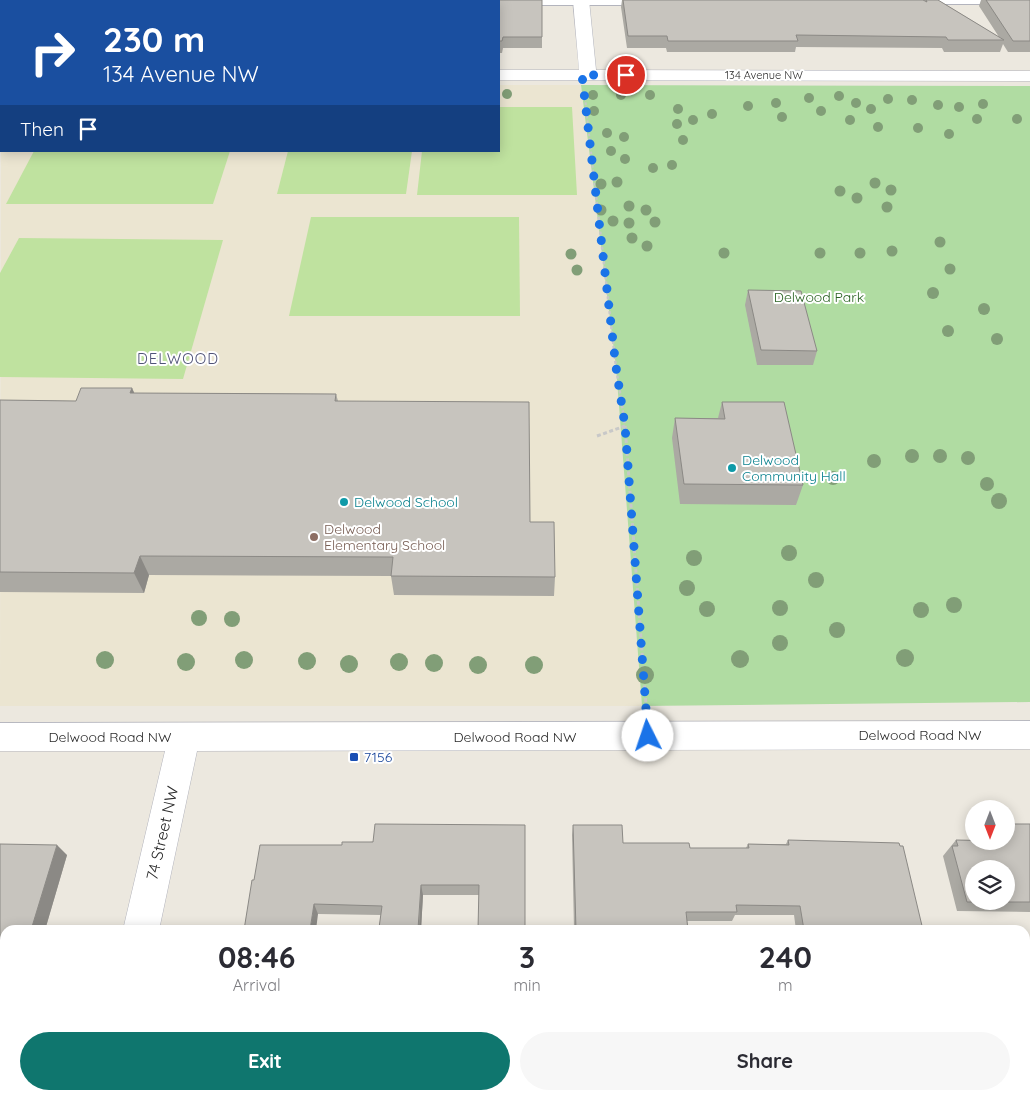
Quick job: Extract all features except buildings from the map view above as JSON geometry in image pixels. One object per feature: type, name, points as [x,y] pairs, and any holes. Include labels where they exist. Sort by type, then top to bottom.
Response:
[{"type":"street","points":[[581,1],[585,75]]},
{"type":"street","name":"134 Avenue NW","points":[[500,75],[1030,76]]},
{"type":"street","name":"Delwood Road NW","points":[[0,737],[1030,735]]},
{"type":"street","name":"74 Street NW","points":[[142,925],[184,737]]},
{"type":"lane","points":[[914,1],[1030,1]]},
{"type":"lane","points":[[500,2],[649,2]]},
{"type":"path","points":[[585,75],[616,367],[625,426],[648,736]]},
{"type":"path","points":[[597,436],[625,426]]},
{"type":"shaded area","name":"Delwood Elementary School","points":[[500,85],[581,85],[616,367],[642,706],[0,706],[1,152],[500,152]]},
{"type":"green space","name":"Delwood Park","points":[[581,85],[1030,86],[1030,702],[642,706],[616,367]]},
{"type":"green space","points":[[500,107],[572,107],[577,195],[417,195],[422,152],[500,152]]},
{"type":"green space","points":[[33,152],[230,152],[213,204],[6,204]]},
{"type":"green space","points":[[288,152],[412,152],[406,194],[277,194]]},
{"type":"green space","points":[[311,217],[519,217],[520,316],[289,316]]},
{"type":"green space","points":[[19,238],[223,240],[183,379],[0,377],[0,273]]},
{"type":"place","name":"Delwood Community Hall","points":[[732,468]]},
{"type":"place","name":"Delwood School","points":[[344,502]]},
{"type":"place","name":"Delwood Elementary School","points":[[314,537]]},
{"type":"place","name":"7156","points":[[354,757]]},
{"type":"district","name":"DELWOOD","points":[[178,359]]},
{"type":"route","points":[[626,75],[582,75],[616,367],[625,426],[648,736]]}]
